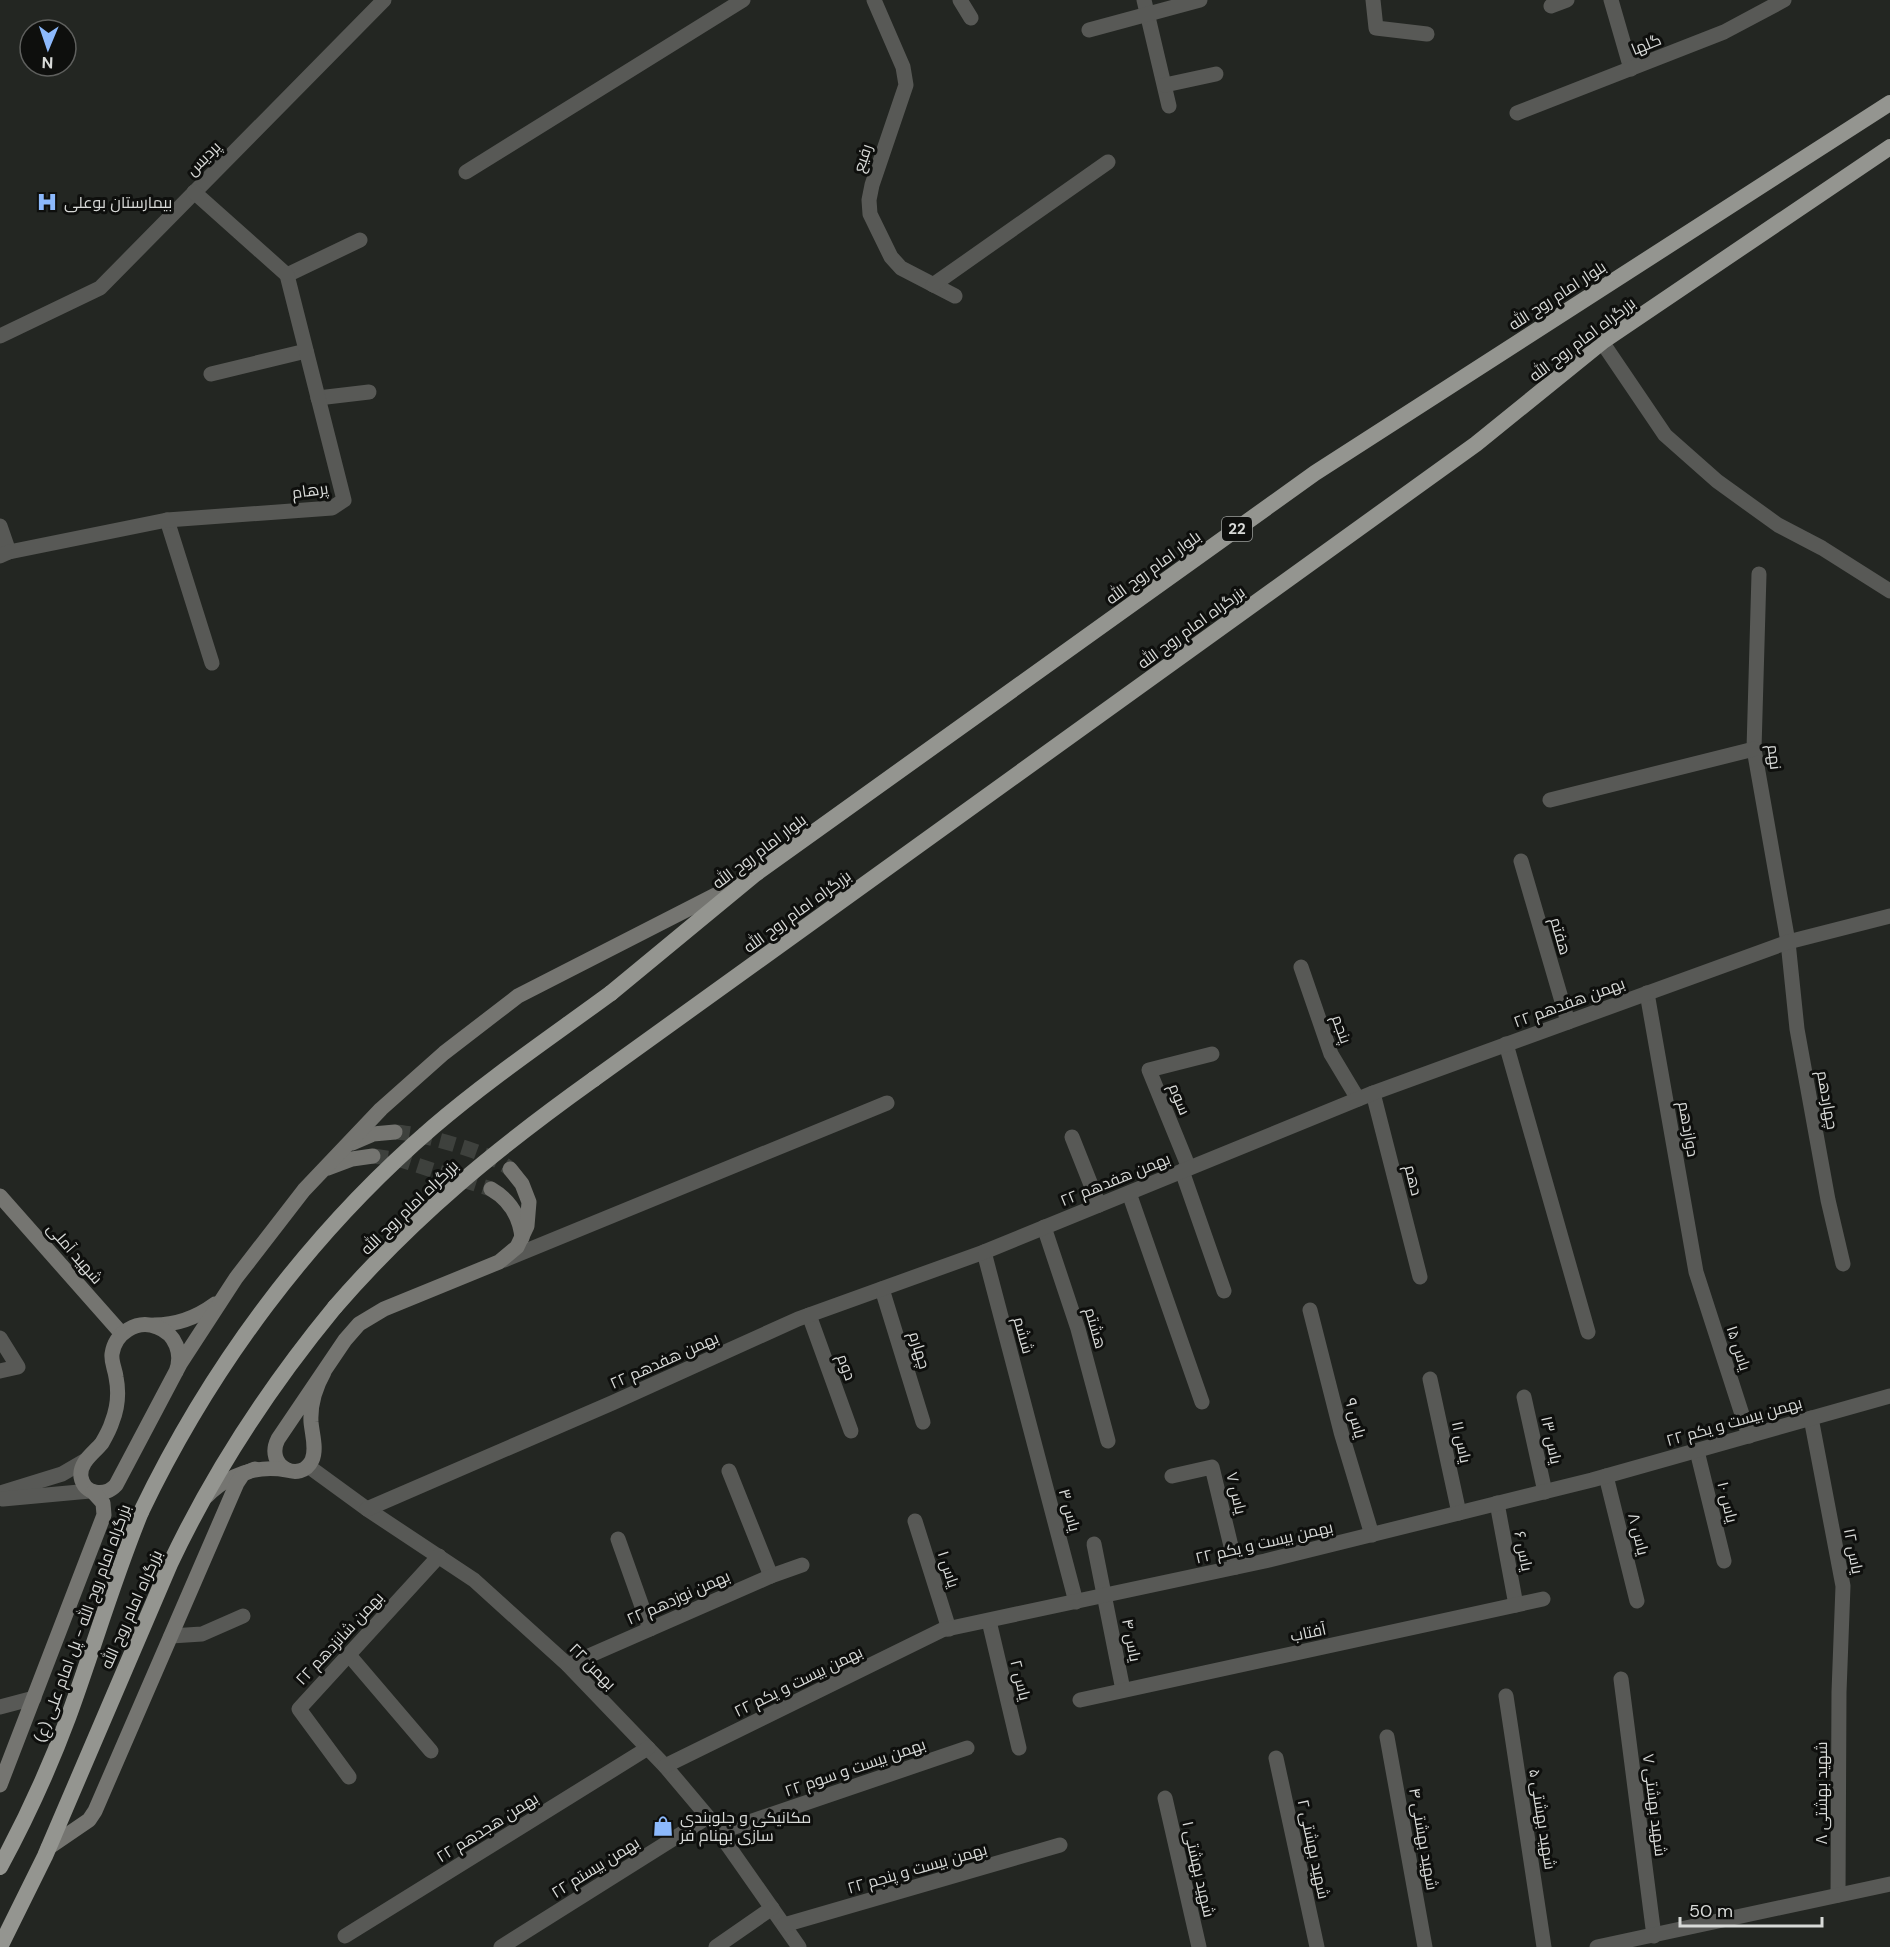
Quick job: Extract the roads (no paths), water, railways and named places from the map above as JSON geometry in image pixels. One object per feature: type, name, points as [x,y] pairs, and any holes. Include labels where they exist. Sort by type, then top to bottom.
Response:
[{"type":"highway","name":"بلوار امام روح الله","points":[[611,993],[754,876],[1314,473],[1890,103]]},
{"type":"highway","name":"بزرگراه امام روح الله","points":[[0,1947],[48,1848],[170,1564],[200,1505],[262,1403],[335,1307],[392,1245],[446,1194],[518,1134],[1476,444],[1602,342],[1890,147]]},
{"type":"highway","name":"بزرگراه امام روح الله - پل امام علی (ع)","points":[[0,1868],[54,1752],[141,1512],[188,1422],[233,1351],[277,1291],[313,1248],[350,1207],[404,1154],[489,1082],[611,993]]},
{"type":"main road","points":[[92,1491],[106,1493],[118,1483],[176,1372],[225,1293],[275,1226],[316,1177],[381,1109],[430,1065],[518,996],[754,876]]},
{"type":"main road","points":[[340,1150],[367,1136],[395,1132]]},
{"type":"main road","points":[[316,1177],[332,1166],[345,1161],[373,1156]]},
{"type":"main road","points":[[287,1470],[277,1461],[275,1446],[350,1335],[371,1316],[496,1263],[511,1254],[522,1239],[528,1221],[529,1202],[522,1184],[510,1169]]},
{"type":"main road","points":[[491,1189],[503,1197],[515,1212],[522,1239]]},
{"type":"main road","name":"شهید آملی","points":[[0,1196],[122,1334]]},
{"type":"main road","points":[[0,1785],[104,1515],[102,1500],[86,1487],[81,1468],[105,1438],[116,1412],[117,1391],[112,1353],[116,1343],[122,1334],[131,1328],[171,1324],[191,1318],[210,1308],[225,1293]]},
{"type":"main road","points":[[147,1325],[162,1329],[174,1341],[179,1356],[176,1372]]},
{"type":"main road","points":[[200,1505],[212,1491],[242,1473],[269,1468],[296,1471],[308,1466],[314,1453],[312,1406],[317,1385],[324,1372]]},
{"type":"main road","points":[[48,1848],[88,1820],[95,1811],[237,1483],[243,1474],[255,1469]]},
{"type":"street","name":"پردیس","points":[[0,336],[100,288],[384,0]]},
{"type":"street","points":[[466,172],[743,0]]},
{"type":"street","name":"رفیع","points":[[874,0],[903,67],[906,85],[872,185],[869,200],[870,214],[891,258],[901,268],[955,296]]},
{"type":"street","points":[[960,0],[971,18]]},
{"type":"street","points":[[1089,30],[1146,7],[1200,0]]},
{"type":"street","points":[[1373,0],[1376,28],[1427,34]]},
{"type":"street","points":[[1551,6],[1567,0]]},
{"type":"street","points":[[1611,0],[1630,69]]},
{"type":"street","name":"گلها","points":[[1517,113],[1724,32],[1779,1]]},
{"type":"street","points":[[1146,7],[1169,106]]},
{"type":"street","points":[[1165,85],[1216,75]]},
{"type":"street","points":[[933,285],[1108,162]]},
{"type":"street","points":[[194,192],[287,275],[360,240]]},
{"type":"street","name":"پرهام","points":[[4,554],[167,520],[332,508],[344,500],[287,275]]},
{"type":"street","points":[[1602,342],[1665,435],[1717,481],[1778,525],[1822,548],[1890,591]]},
{"type":"street","points":[[211,374],[306,351]]},
{"type":"street","points":[[318,398],[369,392]]},
{"type":"street","points":[[167,520],[212,663]]},
{"type":"street","points":[[0,526],[4,554]]},
{"type":"street","name":"نهم","points":[[1759,574],[1754,749],[1788,942]]},
{"type":"street","points":[[1550,800],[1754,749]]},
{"type":"street","name":"هفتم","points":[[1521,861],[1568,1022]]},
{"type":"street","name":"۲۲ بهمن هفدهم","points":[[368,1509],[809,1315],[984,1252],[1373,1093],[1788,942],[1890,916]]},
{"type":"street","name":"چهاردهم","points":[[1788,942],[1799,1040],[1828,1200],[1843,1263]]},
{"type":"street","name":"پنجم","points":[[1301,967],[1331,1054],[1358,1099]]},
{"type":"street","name":"دوازدهم","points":[[1647,993],[1696,1272]]},
{"type":"street","points":[[1506,1044],[1588,1332]]},
{"type":"street","name":"سوم","points":[[1186,1169],[1149,1070],[1212,1054]]},
{"type":"street","name":"دهم","points":[[1373,1093],[1420,1277]]},
{"type":"street","points":[[496,1263],[887,1102]]},
{"type":"street","points":[[1072,1137],[1099,1205]]},
{"type":"street","points":[[1186,1169],[1224,1291]]},
{"type":"street","points":[[1129,1193],[1202,1402]]},
{"type":"street","name":"هشتم","points":[[1044,1227],[1078,1329],[1108,1441]]},
{"type":"street","name":"ششم","points":[[984,1252],[1030,1427]]},
{"type":"street","name":"یاس ۱۵","points":[[1696,1272],[1749,1436]]},
{"type":"street","name":"چهارم","points":[[882,1289],[923,1422]]},
{"type":"street","name":"یاس ۹","points":[[1310,1310],[1341,1431],[1372,1535]]},
{"type":"street","name":"دوم","points":[[809,1315],[850,1431]]},
{"type":"street","points":[[0,1338],[18,1367],[0,1371]]},
{"type":"street","name":"یاس ۱۱","points":[[1430,1378],[1459,1513]]},
{"type":"street","name":"۲۲ بهمن بیست و یکم","points":[[664,1766],[942,1630],[1105,1596],[1372,1535],[1606,1476],[1890,1396]]},
{"type":"street","name":"یاس ۱۳","points":[[1524,1397],[1545,1492]]},
{"type":"street","name":"یاس ۱۲","points":[[1811,1418],[1843,1586],[1839,1692]]},
{"type":"street","name":"یاس ۳","points":[[1030,1427],[1076,1602]]},
{"type":"street","name":"یاس ۱۰","points":[[1697,1450],[1724,1561]]},
{"type":"street","points":[[0,1493],[62,1474],[86,1460]]},
{"type":"street","name":"۲۲ بهمن","points":[[308,1466],[474,1581],[568,1665],[648,1748],[708,1817],[799,1947]]},
{"type":"street","name":"یاس ۷","points":[[1172,1476],[1212,1467],[1236,1567]]},
{"type":"street","points":[[729,1471],[771,1576]]},
{"type":"street","name":"یاس ۸","points":[[1606,1476],[1637,1601]]},
{"type":"street","points":[[0,1499],[92,1491]]},
{"type":"street","name":"یاس ۶","points":[[1497,1503],[1516,1605]]},
{"type":"street","name":"یاس ۱","points":[[915,1521],[949,1629]]},
{"type":"street","points":[[618,1539],[650,1629]]},
{"type":"street","name":"یاس ۴","points":[[1094,1544],[1123,1690]]},
{"type":"street","name":"۲۲ بهمن شانزدهم","points":[[349,1777],[299,1709],[439,1556]]},
{"type":"street","name":"۲۲ بهمن نوزدهم","points":[[568,1665],[802,1564]]},
{"type":"street","name":"آفتاب","points":[[1080,1700],[1543,1599]]},
{"type":"street","points":[[171,1636],[201,1634],[243,1616]]},
{"type":"street","name":"یاس ۲","points":[[988,1620],[1019,1748]]},
{"type":"street","points":[[349,1655],[431,1751]]},
{"type":"street","name":"شهید بهشتی ۷","points":[[1621,1679],[1654,1936]]},
{"type":"street","name":"شهید بهشتی ۸","points":[[1838,1895],[1839,1692]]},
{"type":"street","name":"شهید بهشتی ۵","points":[[1506,1696],[1544,1947]]},
{"type":"street","points":[[0,1707],[34,1698]]},
{"type":"street","name":"شهید بهشتی ۴","points":[[1387,1737],[1425,1947]]},
{"type":"street","name":"۲۲ بهمن هجدهم","points":[[345,1936],[648,1748]]},
{"type":"street","name":"۲۲ بهمن بیست و سوم","points":[[720,1832],[967,1748]]},
{"type":"street","name":"شهید بهشتی ۲","points":[[1276,1758],[1317,1947]]},
{"type":"street","name":"شهید بهشتی ۱","points":[[1165,1798],[1199,1947]]},
{"type":"street","name":"۲۲ بهمن بیستم","points":[[501,1947],[708,1817]]},
{"type":"street","name":"۲۲ بهمن بیست و پنجم","points":[[784,1925],[1060,1845]]},
{"type":"street","points":[[1597,1947],[1628,1944],[1654,1936],[1890,1884]]},
{"type":"street","points":[[716,1947],[772,1908]]},
{"type":"tunnel","points":[[395,1132],[455,1145],[488,1157],[510,1169]]},
{"type":"tunnel","points":[[373,1156],[401,1160],[491,1189]]},
{"type":"place","name":"بیمارستان بوعلی","points":[[47,202]]},
{"type":"place","name":"مکانیکی و جلوبندی سازی بهنام فر","points":[[663,1826]]}]
